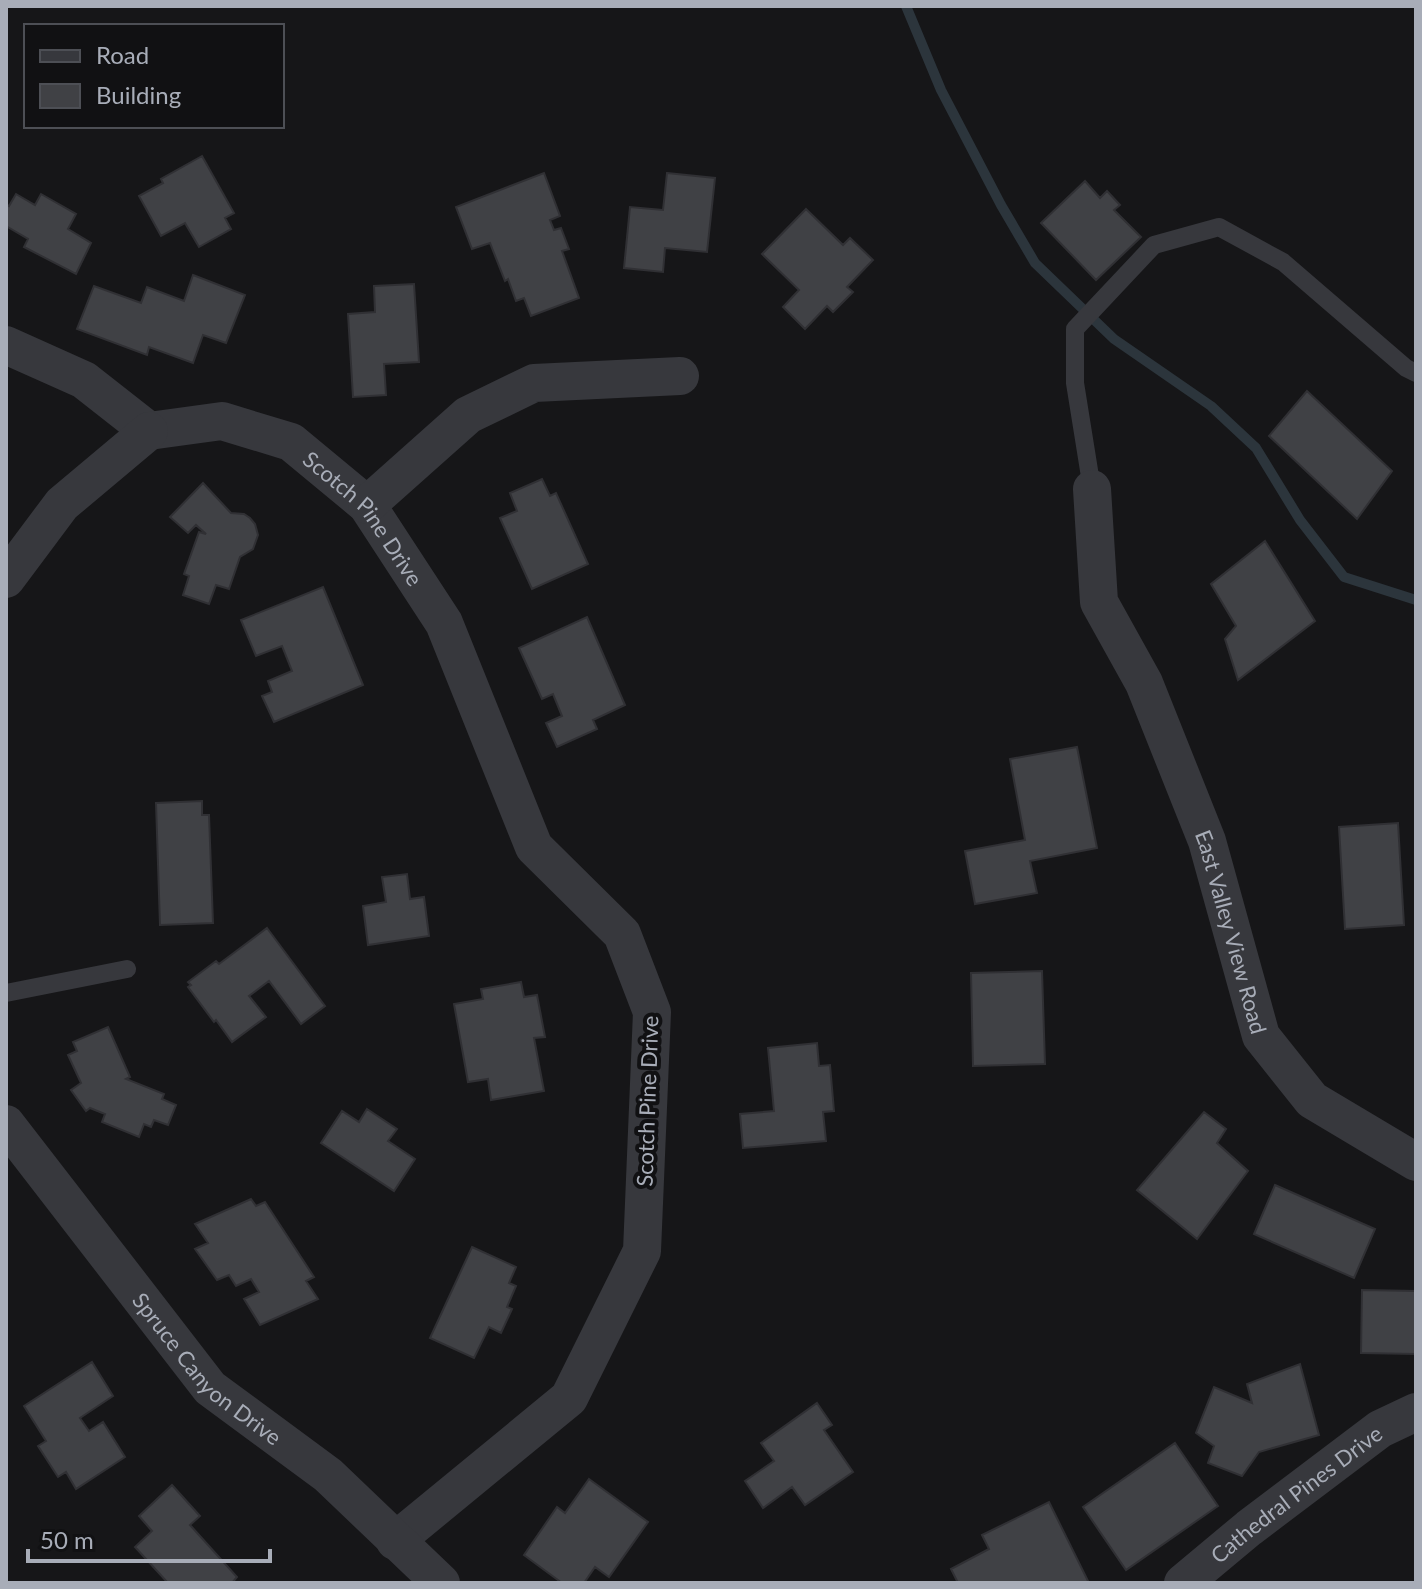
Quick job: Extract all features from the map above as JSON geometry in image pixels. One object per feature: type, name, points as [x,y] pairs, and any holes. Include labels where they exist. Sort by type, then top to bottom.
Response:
[{"type":"street","points":[[6,345],[84,380],[149,431],[62,504],[6,579]]},
{"type":"street","points":[[367,505],[468,415],[534,383],[680,376]]},
{"type":"street","name":"Scotch Pine Drive","points":[[149,431],[222,421],[291,442],[367,505],[444,623],[534,847],[622,934],[652,1012],[642,1251],[569,1398],[395,1541]]},
{"type":"street","name":"East Valley View Road","points":[[1092,489],[1099,602],[1144,683],[1207,841],[1261,1036],[1312,1100],[1416,1162]]},
{"type":"street","name":"Spruce Canyon Drive","points":[[6,1124],[210,1388],[328,1475],[441,1583]]},
{"type":"street","name":"Cathedral Pines Drive","points":[[1183,1583],[1249,1528],[1380,1429],[1416,1412]]},
{"type":"lane","points":[[1092,489],[1075,383],[1075,329],[1154,245],[1219,227],[1283,262],[1406,368],[1416,373]]},
{"type":"lane","points":[[6,993],[127,969]]},
{"type":"building","points":[[202,156],[234,213],[225,218],[231,229],[199,247],[185,223],[161,236],[139,196],[163,183],[161,179]]},
{"type":"building","points":[[544,173],[560,216],[550,220],[554,230],[561,228],[569,249],[562,251],[579,298],[531,316],[524,298],[516,301],[490,243],[472,249],[456,207]]},
{"type":"building","points":[[667,173],[715,178],[707,252],[665,248],[663,272],[624,268],[630,207],[663,210]]},
{"type":"building","points":[[1085,181],[1100,198],[1107,191],[1120,205],[1114,210],[1141,237],[1096,280],[1041,223]]},
{"type":"building","points":[[16,194],[35,205],[41,194],[76,214],[68,229],[91,243],[76,274],[24,247],[28,239],[6,226],[6,204],[9,206]]},
{"type":"building","points":[[806,209],[843,245],[850,238],[873,260],[847,287],[853,292],[833,312],[827,306],[805,329],[783,307],[799,290],[762,254]]},
{"type":"building","points":[[193,275],[245,295],[226,343],[203,335],[193,363],[149,347],[147,355],[77,329],[94,286],[141,303],[147,287],[184,301]]},
{"type":"building","points":[[414,284],[419,362],[384,364],[386,395],[353,397],[348,314],[375,312],[374,286]]},
{"type":"building","points":[[1307,391],[1392,471],[1357,519],[1269,436]]},
{"type":"building","points":[[542,479],[550,496],[556,493],[588,564],[532,589],[500,518],[517,511],[510,493]]},
{"type":"building","points":[[203,483],[231,513],[250,518],[258,535],[253,549],[240,557],[229,589],[216,585],[209,604],[183,595],[189,576],[184,574],[199,532],[206,534],[196,525],[188,533],[170,517]]},
{"type":"building","points":[[1265,541],[1315,621],[1238,680],[1225,639],[1236,626],[1211,584]]},
{"type":"building","points":[[323,587],[363,685],[274,722],[262,696],[272,692],[268,681],[292,671],[282,646],[256,656],[241,620]]},
{"type":"building","points":[[587,617],[625,705],[593,720],[597,729],[557,747],[546,723],[562,716],[553,694],[542,699],[519,648]]},
{"type":"building","points":[[1077,747],[1097,848],[1030,861],[1037,893],[975,904],[965,851],[1025,840],[1010,759]]},
{"type":"building","points":[[202,801],[202,815],[209,815],[213,923],[160,925],[156,803]]},
{"type":"building","points":[[1398,823],[1404,925],[1345,929],[1339,827]]},
{"type":"building","points":[[407,874],[410,899],[424,897],[429,936],[368,945],[363,906],[386,902],[382,877]]},
{"type":"building","points":[[267,928],[325,1006],[301,1024],[269,981],[249,996],[266,1017],[232,1042],[188,987],[191,985],[188,982],[216,961],[219,964]]},
{"type":"building","points":[[1042,971],[1045,1064],[973,1066],[971,973]]},
{"type":"building","points":[[521,982],[524,997],[537,995],[545,1037],[534,1038],[544,1091],[491,1100],[488,1079],[468,1082],[454,1004],[483,999],[481,989]]},
{"type":"building","points":[[108,1027],[130,1077],[126,1079],[164,1094],[162,1099],[176,1105],[168,1125],[154,1120],[151,1127],[144,1124],[139,1137],[102,1122],[105,1114],[90,1108],[86,1111],[71,1090],[81,1083],[68,1055],[77,1051],[73,1042]]},
{"type":"building","points":[[817,1043],[819,1066],[830,1065],[834,1111],[823,1112],[826,1141],[743,1148],[740,1114],[774,1111],[768,1048]]},
{"type":"building","points":[[367,1109],[397,1129],[388,1141],[415,1159],[394,1191],[321,1143],[342,1111],[359,1122]]},
{"type":"building","points":[[1204,1112],[1226,1129],[1217,1143],[1248,1171],[1197,1239],[1137,1190]]},
{"type":"building","points":[[1275,1185],[1375,1229],[1354,1278],[1254,1234]]},
{"type":"building","points":[[251,1199],[256,1206],[265,1202],[314,1277],[306,1281],[318,1299],[260,1325],[244,1299],[259,1292],[251,1279],[236,1286],[229,1275],[217,1280],[195,1249],[208,1243],[195,1224]]},
{"type":"building","points":[[472,1247],[516,1267],[509,1283],[516,1286],[507,1307],[512,1309],[501,1333],[489,1327],[474,1358],[430,1338]]},
{"type":"building","points":[[1362,1290],[1416,1291],[1416,1354],[1361,1353]]},
{"type":"building","points":[[92,1362],[113,1396],[80,1418],[89,1431],[103,1422],[125,1457],[76,1489],[66,1472],[58,1477],[38,1446],[46,1441],[24,1406]]},
{"type":"building","points":[[1300,1364],[1319,1435],[1259,1452],[1242,1476],[1208,1463],[1214,1446],[1196,1433],[1214,1387],[1252,1403],[1247,1384]]},
{"type":"building","points":[[817,1403],[832,1425],[824,1430],[853,1472],[805,1505],[792,1487],[763,1508],[745,1481],[774,1461],[761,1443]]},
{"type":"building","points":[[1175,1443],[1218,1506],[1126,1570],[1083,1507]]},
{"type":"building","points":[[589,1479],[648,1522],[609,1577],[595,1567],[584,1583],[562,1583],[524,1555],[557,1507],[565,1513]]},
{"type":"building","points":[[172,1485],[200,1516],[190,1525],[237,1577],[232,1583],[168,1583],[135,1547],[152,1531],[139,1516]]},
{"type":"building","points":[[1049,1502],[1089,1583],[958,1583],[951,1569],[989,1549],[982,1535]]},
{"type":"waterway","points":[[906,6],[941,90],[1035,263],[1114,339],[1211,406],[1256,448],[1300,520],[1344,577],[1416,600]]}]
